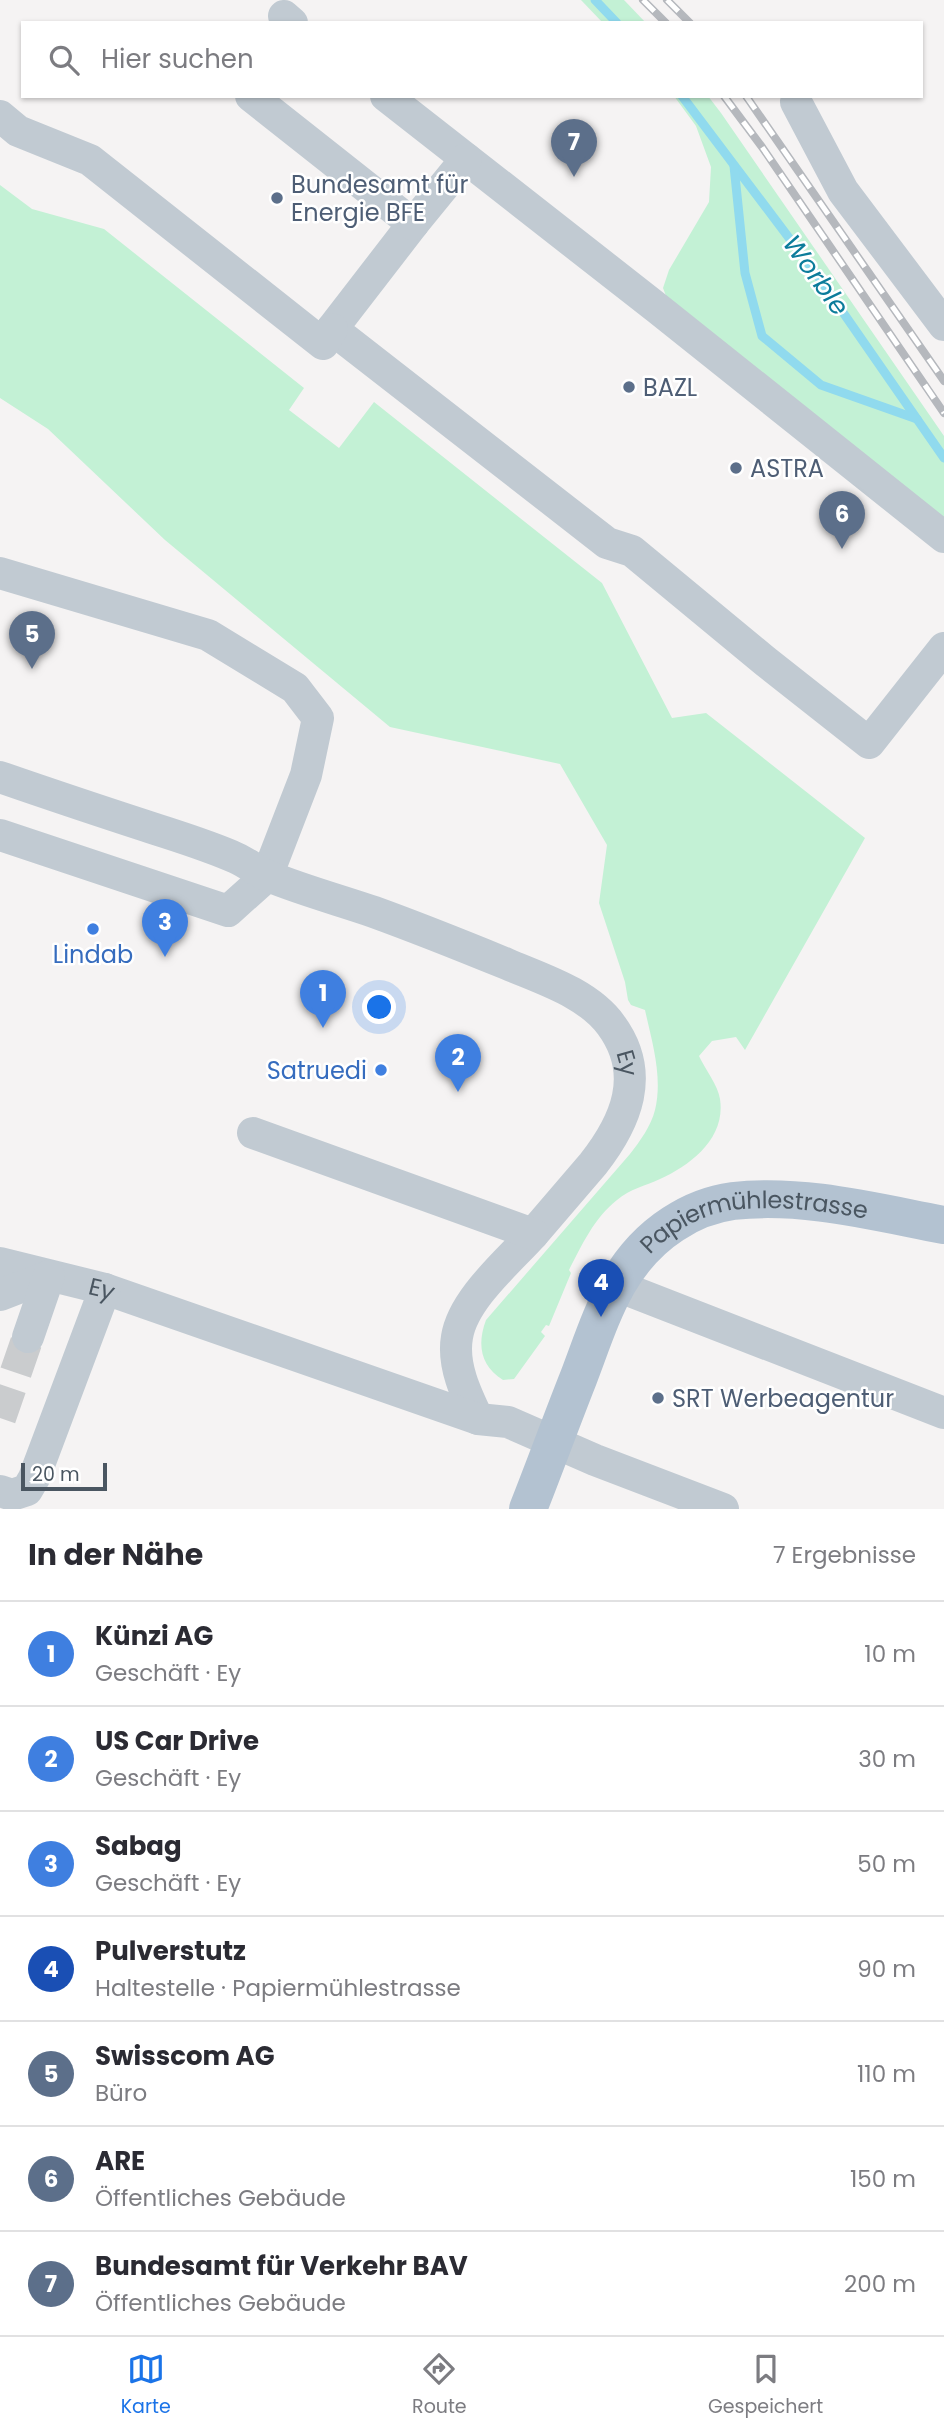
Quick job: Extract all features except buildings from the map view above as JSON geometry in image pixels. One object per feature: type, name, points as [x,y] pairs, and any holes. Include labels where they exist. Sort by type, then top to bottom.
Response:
[{"type":"main road","name":"Papiermühlestrasse","points":[[528,1509],[615,1285],[641,1250],[667,1228],[704,1208],[731,1201],[768,1200],[823,1204],[944,1224]]},
{"type":"street","points":[[254,98],[413,224]]},
{"type":"street","points":[[389,98],[944,537]]},
{"type":"street","points":[[796,102],[844,191],[944,326]]},
{"type":"street","points":[[0,116],[18,131],[90,160],[323,344],[413,224],[466,159]]},
{"type":"street","points":[[332,329],[607,544],[632,551],[869,743],[944,648]]},
{"type":"street","points":[[0,573],[208,635],[295,688],[318,718],[306,775],[267,876],[228,911],[0,835]]},
{"type":"street","name":"Ey","points":[[0,777],[237,858],[267,876],[376,913],[545,980],[584,1000],[611,1024],[620,1039],[629,1067],[629,1091],[624,1114],[608,1144],[472,1304],[457,1335],[457,1359],[466,1393],[478,1419]]},
{"type":"street","points":[[253,1133],[533,1234]]},
{"type":"street","name":"Ey","points":[[0,1263],[105,1289],[478,1419],[508,1422],[595,1461],[723,1509]]},
{"type":"street","points":[[0,1295],[49,1276]]},
{"type":"street","points":[[28,1337],[49,1276]]},
{"type":"street","points":[[615,1285],[944,1413]]},
{"type":"street","points":[[0,1492],[12,1495],[27,1490],[34,1478],[105,1289]]},
{"type":"green space","points":[[581,0],[624,0],[644,21],[601,21]]},
{"type":"green space","points":[[675,98],[710,98],[944,436],[944,522],[668,301],[663,288],[669,270],[709,202],[711,167],[696,126]]},
{"type":"green space","points":[[0,185],[32,209],[104,229],[304,388],[289,410],[339,448],[374,402],[602,583],[672,718],[706,713],[865,838],[745,1050],[736,1037],[712,1041],[699,1056],[720,1099],[718,1126],[712,1138],[683,1166],[627,1193],[602,1215],[589,1232],[569,1270],[571,1273],[549,1326],[546,1325],[541,1332],[545,1336],[514,1379],[503,1380],[485,1361],[481,1346],[486,1320],[630,1154],[648,1128],[655,1110],[657,1072],[645,1010],[631,1005],[628,1000],[625,982],[599,903],[607,845],[560,764],[390,727],[165,540],[48,429],[0,398]]},
{"type":"waterway","name":"Worble","points":[[595,0],[615,21]]},
{"type":"waterway","name":"Worble","points":[[684,98],[817,275],[944,458]]},
{"type":"waterway","points":[[734,166],[745,273],[762,336],[821,385],[917,419]]},
{"type":"tunnel","points":[[0,1418],[28,1337]]},
{"type":"railway","points":[[643,0],[664,21]]},
{"type":"railway","points":[[667,0],[688,21]]},
{"type":"railway","points":[[725,98],[944,413]]},
{"type":"railway","points":[[747,98],[944,381]]},
{"type":"place","name":"Bundesamt für Verkehr BAV","points":[[574,177]]},
{"type":"place","name":"Bundesamt für Energie BFE","points":[[277,198]]},
{"type":"place","name":"BAZL","points":[[629,387]]},
{"type":"place","name":"ASTRA","points":[[736,468]]},
{"type":"place","name":"ARE","points":[[842,549]]},
{"type":"place","name":"Swisscom AG","points":[[32,669]]},
{"type":"place","name":"Lindab","points":[[93,929]]},
{"type":"place","name":"Sabag","points":[[165,957]]},
{"type":"place","name":"Künzi AG","points":[[323,1028]]},
{"type":"place","name":"Satruedi","points":[[381,1070]]},
{"type":"place","name":"US Car Drive","points":[[458,1092]]},
{"type":"place","name":"Pulverstutz","points":[[601,1317]]},
{"type":"place","name":"SRT Werbeagentur","points":[[658,1398]]}]
